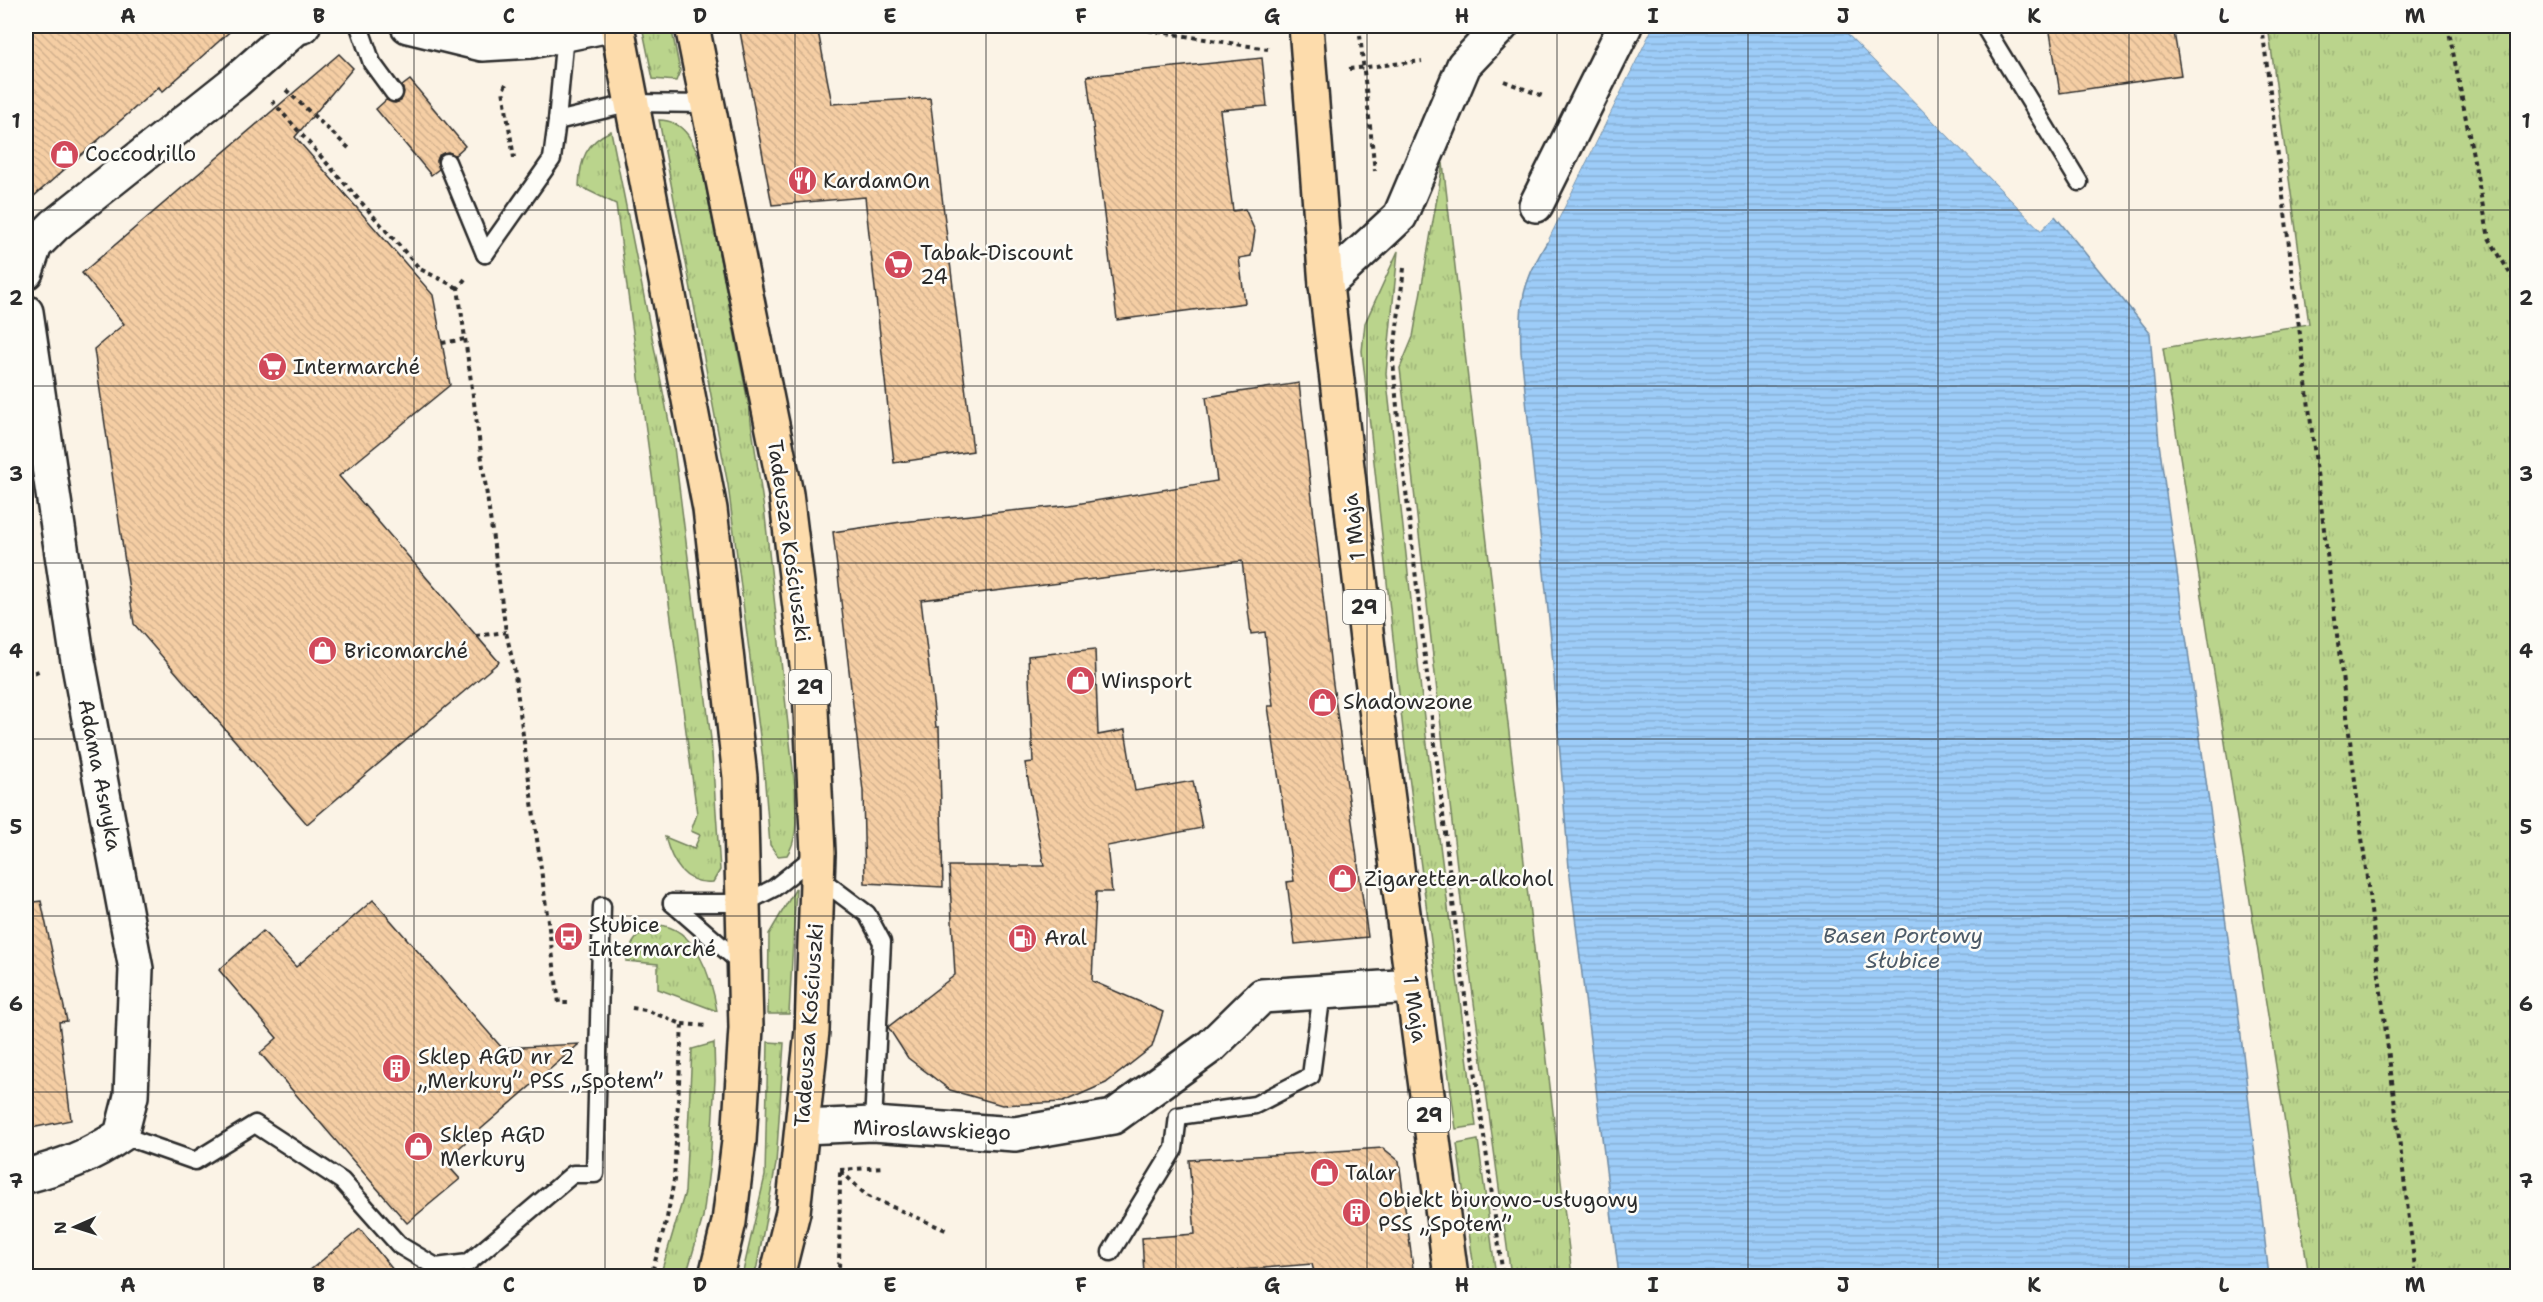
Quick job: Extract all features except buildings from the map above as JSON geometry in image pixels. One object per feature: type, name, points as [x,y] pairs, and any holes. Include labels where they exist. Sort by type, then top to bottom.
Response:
[{"type":"main road","points":[[617,26],[710,509],[740,777],[745,903],[746,1028],[739,1141],[729,1222],[716,1276]]},
{"type":"main road","name":"Tadeusza Kościuszki","points":[[692,26],[786,494],[810,690],[818,865],[812,1031],[793,1212],[777,1276]]},
{"type":"main road","name":"1 Maja","points":[[1307,36],[1326,285],[1371,671],[1451,1276]]},
{"type":"street","points":[[26,272],[35,245],[55,225],[236,81],[296,28],[303,26]]},
{"type":"street","points":[[408,26],[482,44],[532,41],[605,26]]},
{"type":"street","points":[[1326,285],[1400,216],[1464,65],[1501,26]]},
{"type":"street","points":[[1536,205],[1570,108],[1625,26]]},
{"type":"street","name":"Adama Asnyka","points":[[26,312],[77,654],[136,969],[131,1096],[121,1135]]},
{"type":"street","name":"Miroslawskiego","points":[[802,1127],[873,1124],[1015,1134],[1113,1117],[1211,1046],[1262,996],[1412,986]]},
{"type":"street","points":[[26,1176],[62,1167],[100,1149],[121,1135]]},
{"type":"lane","points":[[359,26],[372,63],[394,93]]},
{"type":"lane","points":[[1984,26],[2079,182]]},
{"type":"lane","points":[[447,162],[485,254],[552,159],[565,34]]},
{"type":"lane","points":[[557,121],[632,103],[707,104]]},
{"type":"lane","points":[[744,966],[672,903],[745,903],[818,865],[867,914],[882,942],[873,1124]]},
{"type":"lane","points":[[121,1135],[195,1161],[255,1124],[342,1181],[399,1245],[436,1267],[468,1263],[573,1174],[595,1174],[602,1003],[602,906]]},
{"type":"lane","points":[[1111,1252],[1174,1149],[1178,1116],[1255,1105],[1311,1076],[1322,992]]},
{"type":"path","points":[[1122,26],[1266,49],[1307,36]]},
{"type":"path","points":[[1359,26],[1374,170],[1400,216],[1406,250],[1393,361],[1399,430],[1441,802],[1503,1276]]},
{"type":"path","points":[[2262,26],[2416,1276]]},
{"type":"path","points":[[2448,26],[2489,238],[2517,287]]},
{"type":"path","points":[[521,203],[503,90],[532,41]]},
{"type":"path","points":[[1363,68],[1431,60],[1464,65],[1570,108]]},
{"type":"path","points":[[271,100],[284,89],[352,151]]},
{"type":"path","points":[[264,96],[271,100],[420,269],[458,288],[506,632],[514,668],[559,1003],[602,1003],[646,1010],[682,1024],[714,1027]]},
{"type":"path","points":[[442,343],[465,339]]},
{"type":"path","points":[[476,636],[506,632]]},
{"type":"path","points":[[651,1276],[668,1218],[674,1180],[682,1024]]},
{"type":"path","points":[[1477,1133],[1484,1132]]},
{"type":"path","points":[[839,1276],[840,1170],[867,1196],[948,1231]]},
{"type":"green space","points":[[642,26],[671,26],[680,71],[676,81],[653,79]]},
{"type":"green space","points":[[2268,26],[2517,26],[2517,1276],[2309,1276],[2163,348],[2309,324]]},
{"type":"green space","points":[[659,120],[676,124],[683,129],[696,150],[702,167],[748,402],[765,516],[795,788],[794,840],[787,855],[778,856],[770,845],[763,760],[728,485]]},
{"type":"green space","points":[[611,131],[674,447],[711,739],[720,870],[713,882],[694,880],[687,876],[671,855],[665,837],[694,849],[700,835],[691,831],[697,814],[616,204],[579,186],[583,160],[590,146],[602,135]]},
{"type":"green space","points":[[1443,163],[1572,1276],[1511,1276],[1465,936],[1400,368],[1413,337]]},
{"type":"green space","points":[[1398,251],[1386,373],[1426,736],[1476,1126],[1456,1129],[1404,739],[1362,351],[1365,323]]},
{"type":"green space","points":[[796,888],[789,1014],[768,1014],[769,934]]},
{"type":"green space","points":[[658,925],[671,928],[683,935],[692,945],[706,970],[717,1011],[658,989],[658,964],[626,961],[636,938],[645,930]]},
{"type":"green space","points":[[768,1042],[784,1043],[776,1164],[754,1276],[742,1276],[765,1176]]},
{"type":"green space","points":[[714,1043],[715,1080],[710,1162],[703,1217],[686,1276],[660,1276],[685,1192],[692,1049]]},
{"type":"green space","points":[[1478,1140],[1496,1276],[1475,1276],[1457,1144]]},
{"type":"water","name":"Basen Portowy Słubice","points":[[1653,26],[1840,26],[2041,230],[2055,216],[2150,333],[2159,443],[2238,1010],[2269,1276],[1619,1276],[1569,868],[1551,639],[1521,352],[1521,320],[1524,294],[1532,270]]},
{"type":"pier","points":[[1650,26],[1653,26],[1547,242],[1545,241]]},
{"type":"pier","points":[[1840,26],[1844,26],[2041,226],[2053,214],[2057,214],[2041,230]]},
{"type":"place","name":"Coccodrillo","points":[[64,154]]},
{"type":"place","name":"KardamOn","points":[[802,181]]},
{"type":"place","name":"Tabak-Discount 24","points":[[899,265]]},
{"type":"place","name":"Intermarché","points":[[272,367]]},
{"type":"place","name":"Bricomarché","points":[[323,651]]},
{"type":"place","name":"Winsport","points":[[1080,681]]},
{"type":"place","name":"Shadowzone","points":[[1322,702]]},
{"type":"place","name":"Zigaretten-alkohol","points":[[1343,879]]},
{"type":"place","name":"Słubice Intermarché","points":[[568,937]]},
{"type":"place","name":"Aral","points":[[1023,938]]},
{"type":"place","name":"Sklep AGD nr 2 „Merkury” PSS „Społem”","points":[[397,1069]]},
{"type":"place","name":"Sklep AGD Merkury","points":[[419,1147]]},
{"type":"place","name":"Talar","points":[[1324,1173]]},
{"type":"place","name":"Obiekt biurowo-usługowy PSS „Społem”","points":[[1357,1212]]}]
